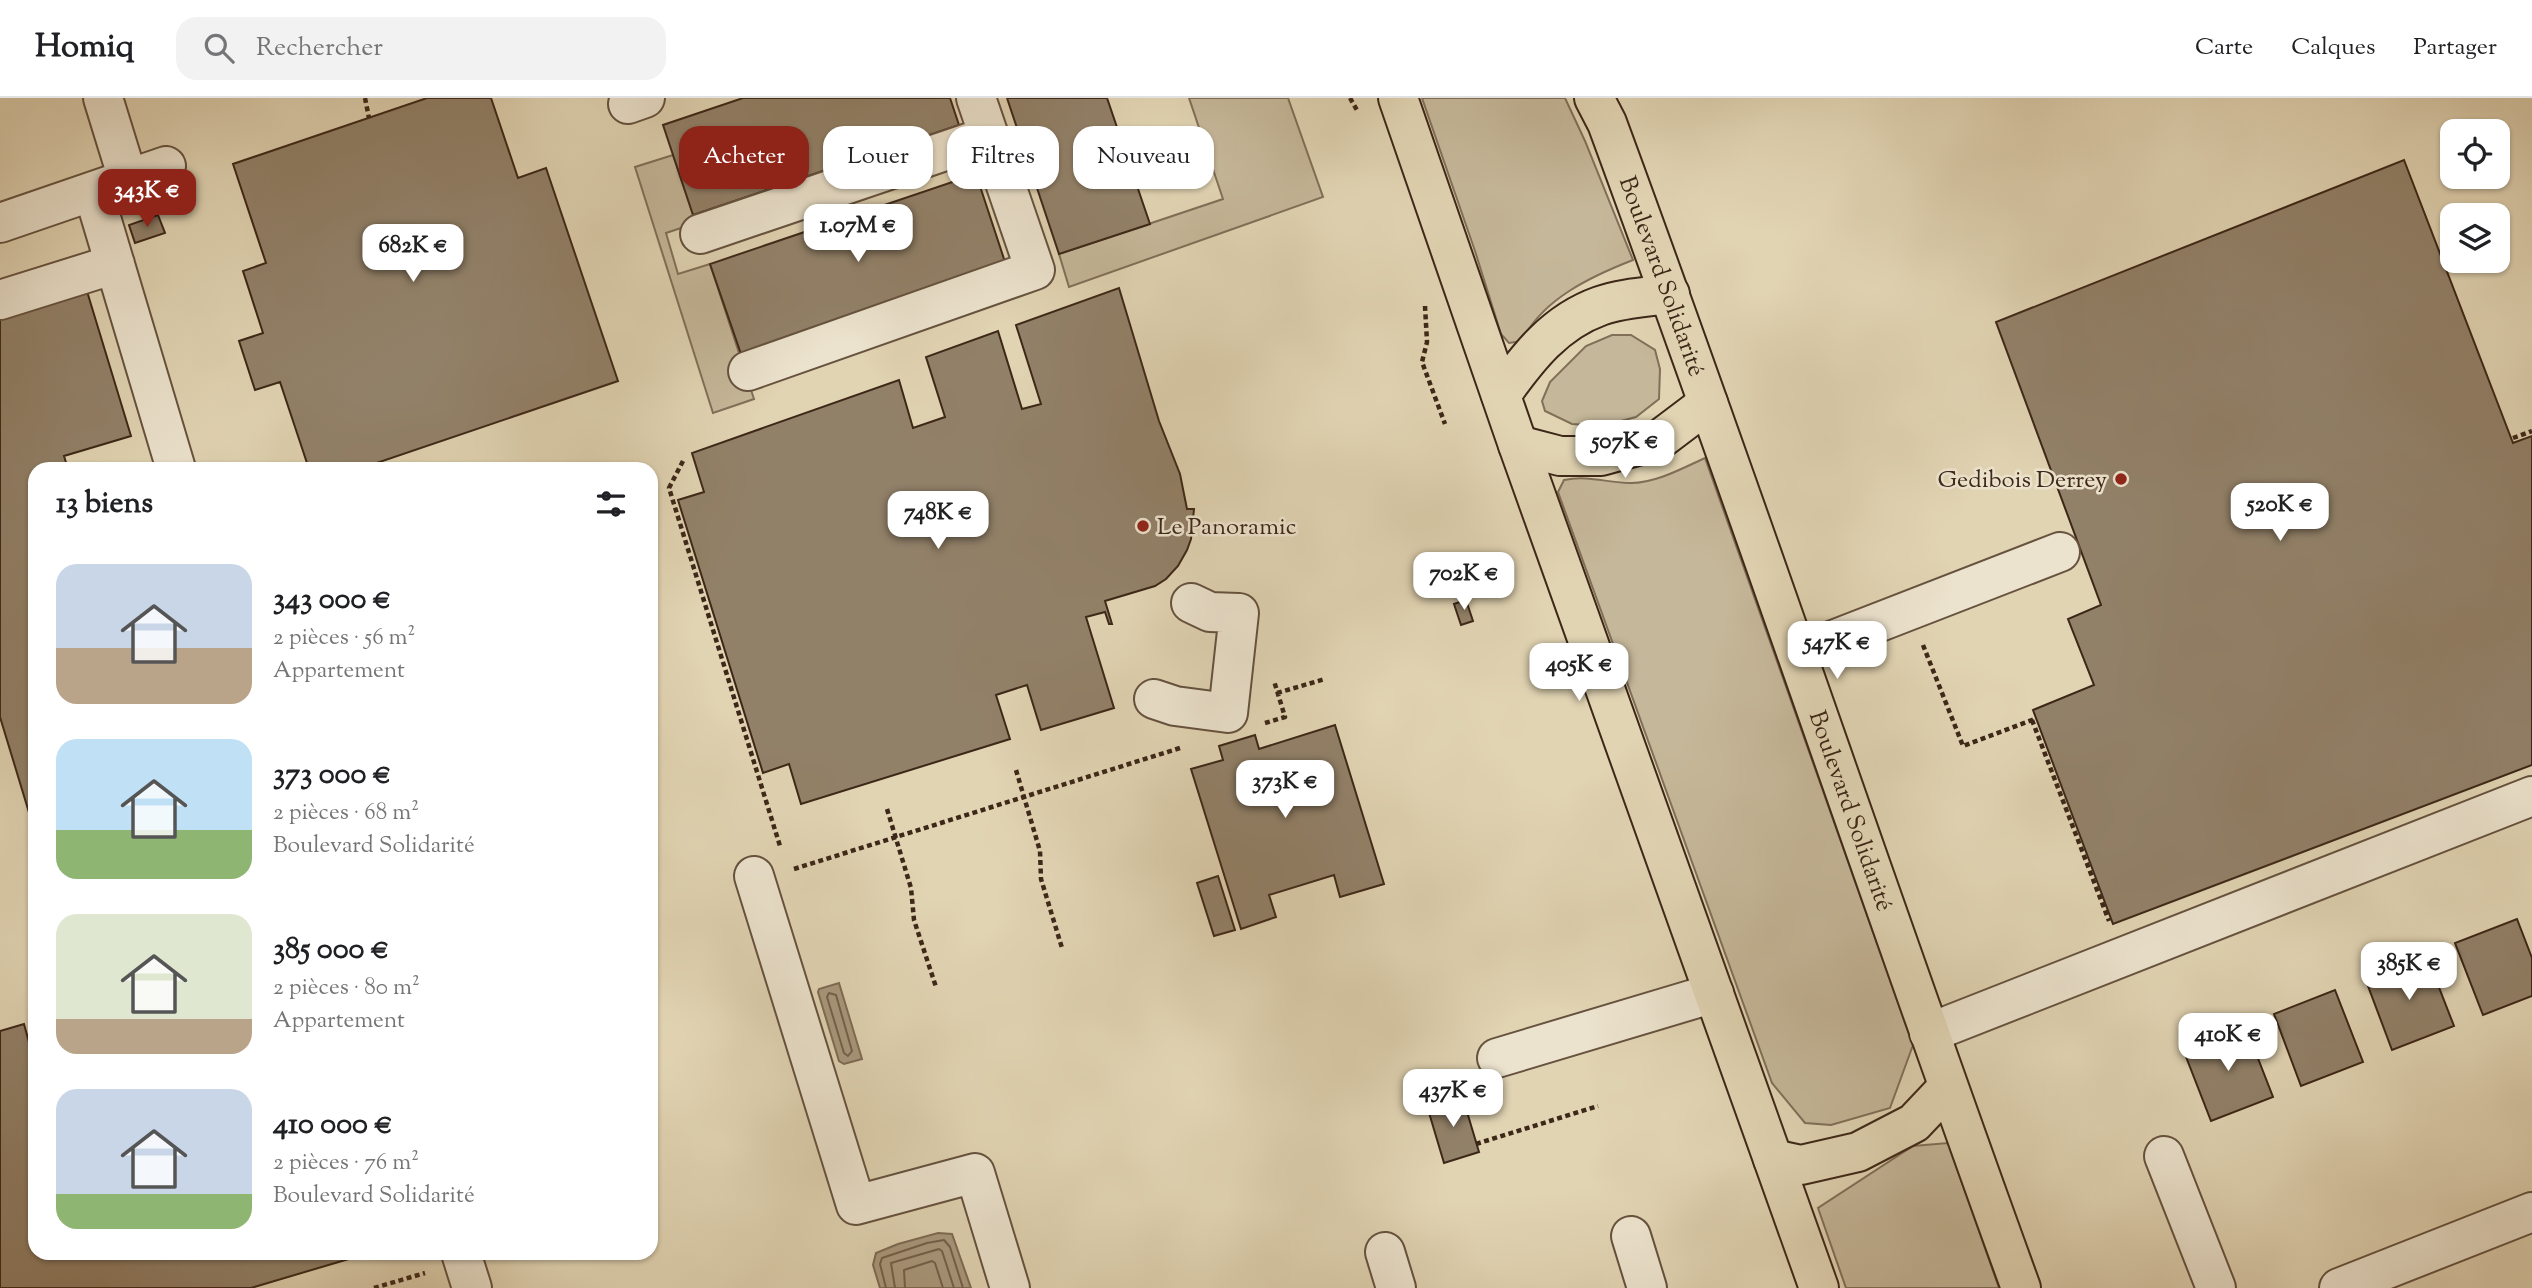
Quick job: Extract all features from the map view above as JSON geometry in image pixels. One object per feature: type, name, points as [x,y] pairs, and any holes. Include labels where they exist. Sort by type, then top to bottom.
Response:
[{"type":"main road","points":[[1398,98],[1518,444],[1819,1288]]},
{"type":"main road","name":"Boulevard Solidarité","points":[[1594,98],[1607,124],[1670,294],[2021,1288]]},
{"type":"main road","points":[[1501,395],[1522,366],[1559,327],[1601,306],[1670,294]]},
{"type":"main road","points":[[1518,444],[1560,456],[1601,456],[1659,440],[1707,403]]},
{"type":"main road","points":[[1773,1159],[1801,1165],[1858,1152],[1914,1123],[1948,1087]]},
{"type":"lane","points":[[103,98],[115,264],[167,460]]},
{"type":"lane","points":[[976,98],[986,126]]},
{"type":"lane","points":[[700,234],[947,150]]},
{"type":"lane","points":[[0,223],[166,166]]},
{"type":"lane","points":[[748,371],[1035,270],[1007,189]]},
{"type":"lane","points":[[0,300],[115,264]]},
{"type":"lane","points":[[1797,654],[2060,552]]},
{"type":"lane","points":[[1154,699],[1175,706],[1228,713],[1239,613],[1210,612],[1191,603]]},
{"type":"lane","points":[[1929,1033],[2532,796]]},
{"type":"lane","points":[[775,869],[856,1205],[975,1173],[1010,1288]]},
{"type":"lane","points":[[1497,1058],[1714,993]]},
{"type":"lane","points":[[2164,1156],[2216,1288]]},
{"type":"lane","points":[[2339,1288],[2532,1212]]},
{"type":"lane","points":[[1631,1236],[1647,1288]]},
{"type":"lane","points":[[1385,1252],[1396,1288]]},
{"type":"lane","points":[[446,1262],[472,1288]]},
{"type":"path","points":[[365,98],[369,118]]},
{"type":"path","points":[[1350,98],[1361,117]]},
{"type":"path","points":[[1421,295],[1425,307],[1427,342],[1422,362],[1445,424]]},
{"type":"path","points":[[2513,438],[2532,431]]},
{"type":"path","points":[[683,461],[669,488],[775,869],[896,837],[1181,748]]},
{"type":"path","points":[[1919,641],[1927,651],[1963,746],[2034,719],[2123,955]]},
{"type":"path","points":[[1259,725],[1285,717],[1273,679]]},
{"type":"path","points":[[1277,693],[1325,680]]},
{"type":"path","points":[[1016,770],[1040,851],[1041,879],[1062,948]]},
{"type":"path","points":[[887,809],[911,888],[914,920],[936,987]]},
{"type":"path","points":[[1476,1144],[1598,1106]]},
{"type":"path","points":[[374,1288],[446,1262]]},
{"type":"shaded area","points":[[1189,98],[1288,98],[1323,197],[1069,287],[1059,254],[1223,199],[1214,172],[1214,126],[1198,126]]},
{"type":"shaded area","points":[[1422,98],[1565,98],[1633,260],[1585,282],[1555,301],[1531,326],[1522,341],[1509,343],[1501,334]]},
{"type":"shaded area","points":[[673,155],[679,173],[679,189],[684,189],[696,223],[666,233],[678,274],[710,264],[754,399],[713,413],[635,167]]},
{"type":"shaded area","points":[[1612,335],[1631,335],[1655,350],[1660,369],[1659,399],[1636,417],[1602,426],[1572,424],[1545,411],[1542,401],[1550,382],[1586,346]]},
{"type":"shaded area","points":[[1705,458],[1913,1045],[1890,1108],[1831,1125],[1805,1123],[1772,1083],[1558,492],[1564,480],[1582,478],[1622,483],[1640,482],[1669,474]]},
{"type":"shaded area","points":[[1948,1143],[1999,1288],[1846,1288],[1818,1208],[1913,1146]]},
{"type":"water","points":[[839,983],[862,1059],[844,1064],[839,1061],[818,992],[819,989]]},
{"type":"water","points":[[938,1233],[952,1234],[971,1288],[880,1288],[873,1265],[876,1253]]},
{"type":"building","points":[[427,98],[491,98],[518,178],[546,168],[618,381],[380,462],[307,462],[280,382],[255,390],[239,341],[263,333],[243,271],[266,263],[233,164]]},
{"type":"building","points":[[743,98],[950,98],[959,125],[947,126],[947,129],[933,134],[933,126],[823,126],[823,171],[809,176],[809,126],[679,126],[679,173],[663,125]]},
{"type":"building","points":[[1007,98],[1107,98],[1117,126],[1073,126],[1073,189],[1138,189],[1150,224],[1059,254],[1037,189],[1059,189],[1059,126],[1016,126]]},
{"type":"building","points":[[2404,160],[2440,253],[2440,273],[2448,273],[2513,443],[2532,436],[2532,765],[2113,924],[2033,710],[2094,685],[2068,619],[2101,605],[1996,322]]},
{"type":"building","points":[[947,184],[947,189],[981,189],[1006,265],[741,354],[710,264]]},
{"type":"building","points":[[684,189],[770,189],[693,215]]},
{"type":"building","points":[[158,215],[165,233],[135,243],[129,225]]},
{"type":"building","points":[[86,288],[131,436],[64,456],[66,462],[28,462],[28,809],[0,717],[0,314]]},
{"type":"building","points":[[1119,288],[1159,421],[1180,474],[1187,509],[1194,509],[1187,550],[1166,579],[1155,586],[1105,601],[1112,624],[1109,624],[1105,612],[1086,617],[1114,708],[1041,730],[1027,685],[996,695],[1010,739],[801,804],[789,764],[763,773],[678,500],[704,492],[692,453],[899,380],[913,428],[945,417],[926,357],[998,331],[1022,409],[1041,404],[1016,325]]},
{"type":"building","points":[[1466,600],[1473,621],[1461,625],[1454,604]]},
{"type":"building","points":[[1335,725],[1384,884],[1340,897],[1334,875],[1269,895],[1276,917],[1241,929],[1191,769],[1223,760],[1219,746],[1255,735],[1259,749]]},
{"type":"building","points":[[1218,876],[1235,930],[1214,936],[1197,883]]},
{"type":"building","points":[[2517,919],[2532,958],[2532,996],[2483,1015],[2455,943]]},
{"type":"building","points":[[2426,954],[2454,1026],[2392,1050],[2365,978]]},
{"type":"building","points":[[2335,990],[2363,1062],[2301,1086],[2274,1014]]},
{"type":"building","points":[[24,1024],[28,1039],[28,1260],[345,1260],[251,1288],[0,1288],[0,1031]]},
{"type":"building","points":[[2245,1025],[2273,1097],[2211,1121],[2183,1049]]},
{"type":"building","points":[[1462,1095],[1479,1152],[1444,1163],[1427,1106]]},
{"type":"place","name":"Gedibois Derrey","points":[[2121,479]]},
{"type":"place","name":"Le Panoramic","points":[[1143,526]]}]
